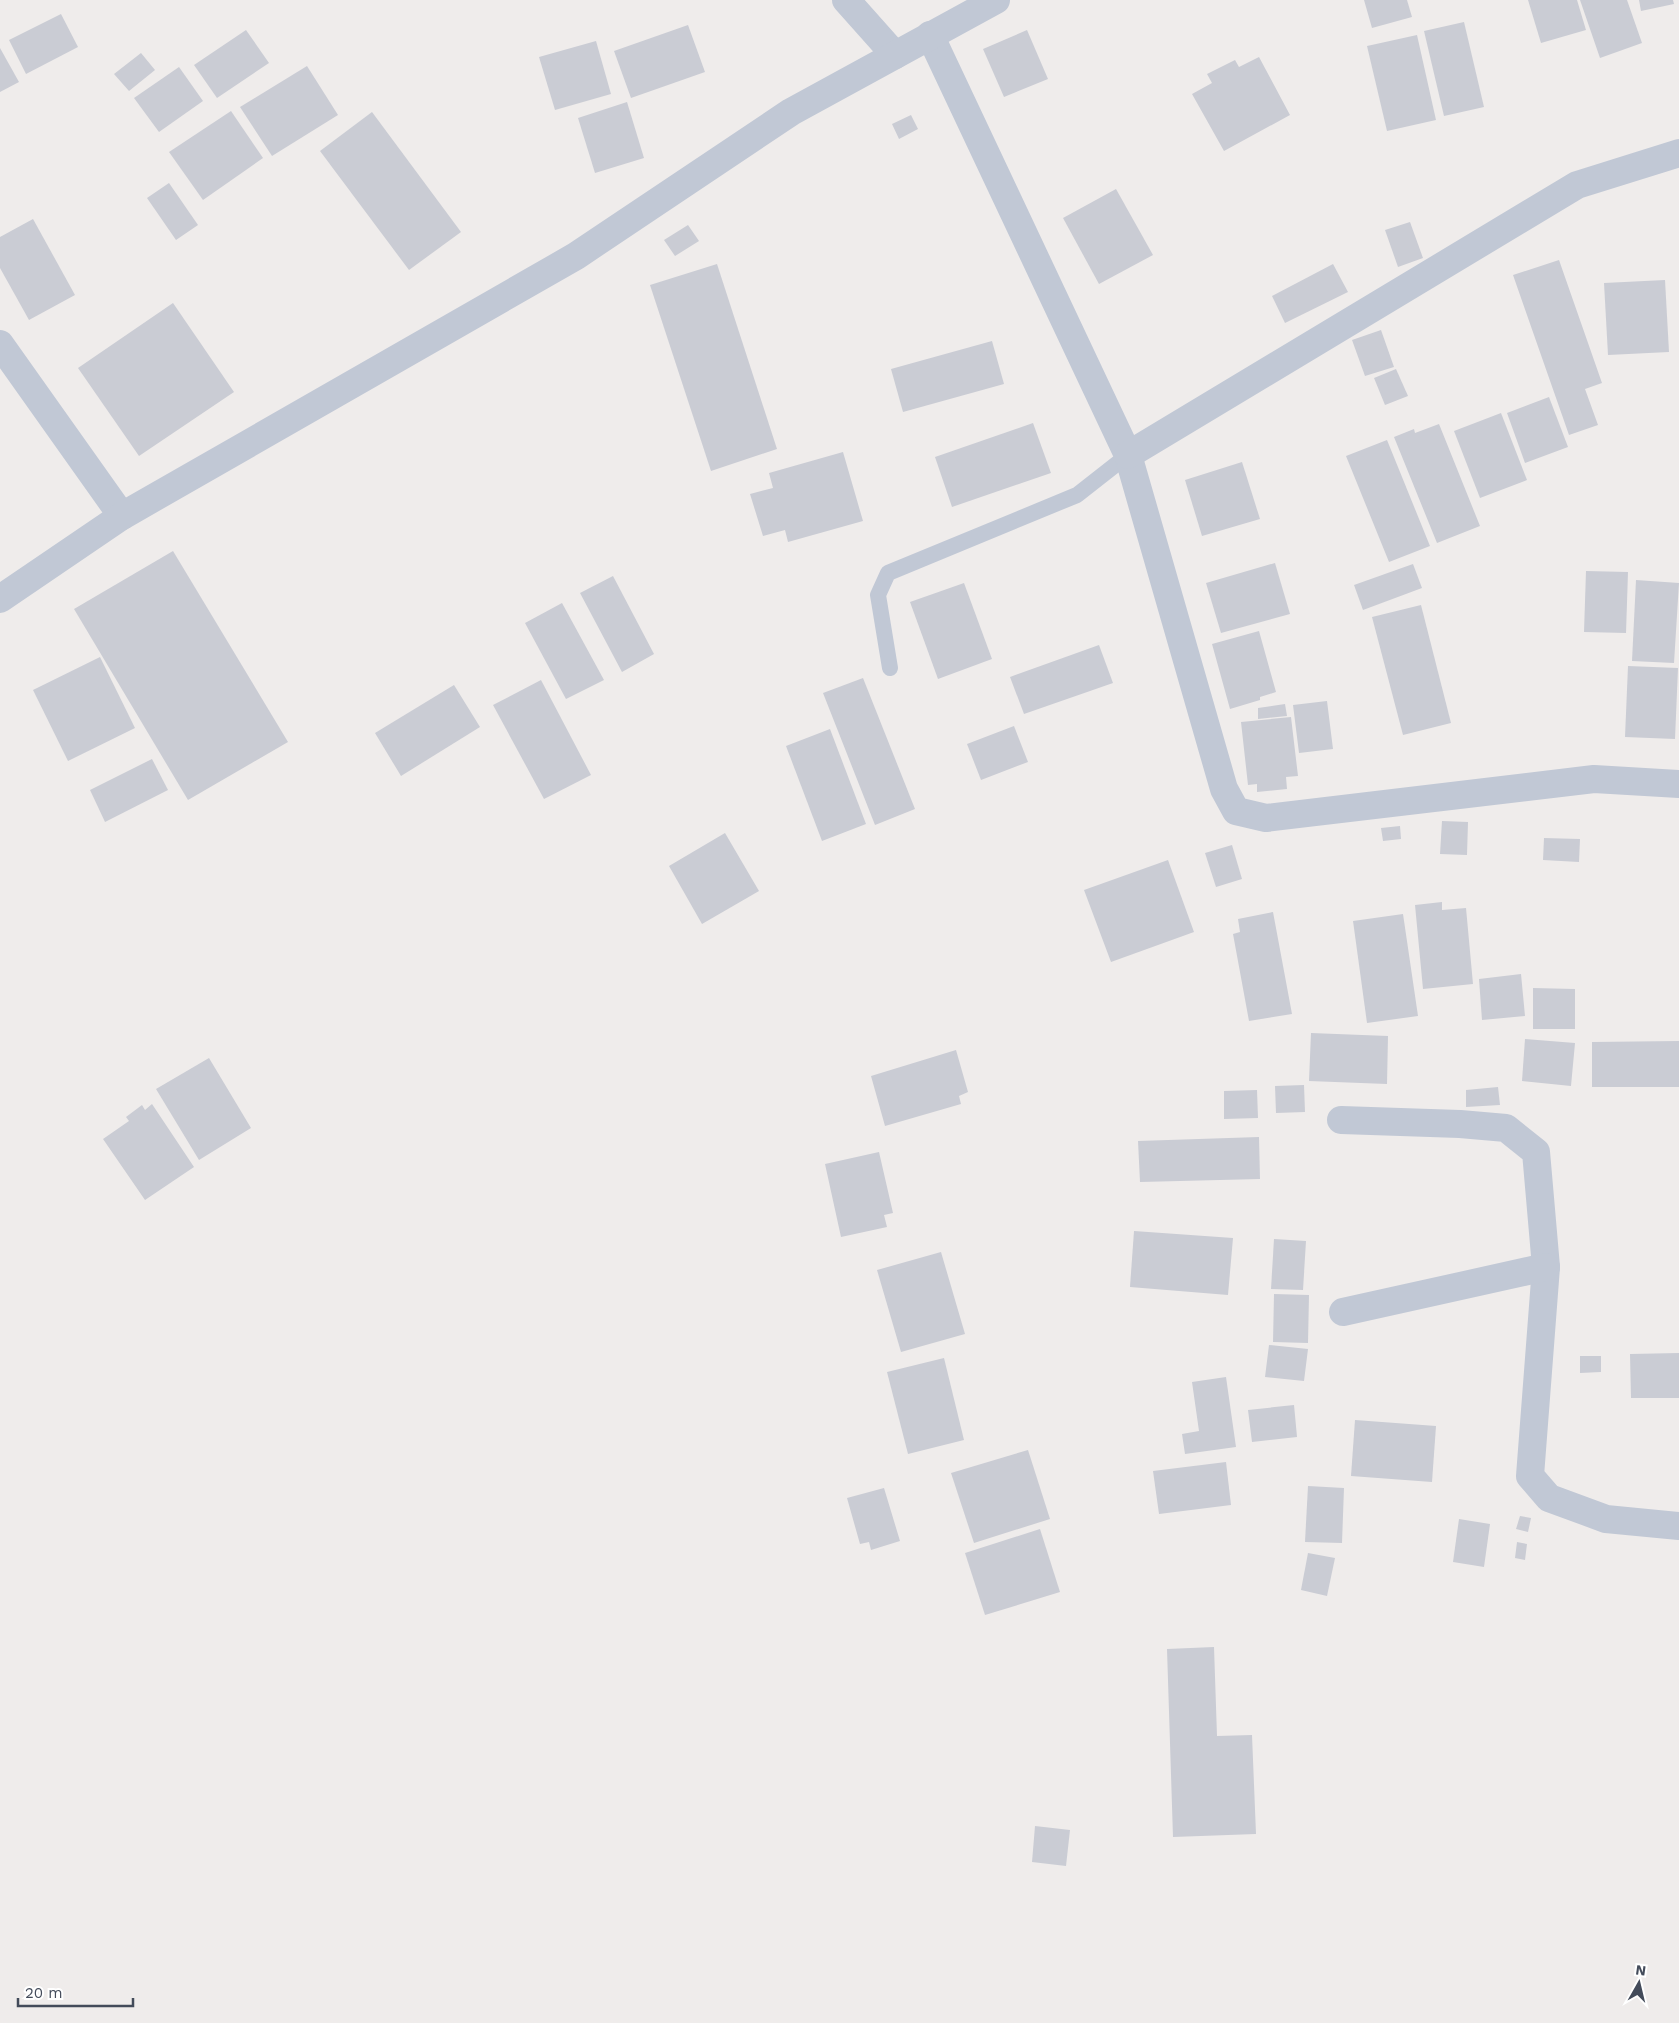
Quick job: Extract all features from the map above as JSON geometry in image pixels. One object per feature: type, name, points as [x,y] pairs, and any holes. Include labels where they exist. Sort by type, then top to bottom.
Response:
[{"type":"street","points":[[846,0],[895,54]]},
{"type":"street","points":[[0,599],[122,516],[576,256],[791,112],[996,0]]},
{"type":"street","points":[[930,35],[1128,455],[1224,789],[1236,811],[1266,818],[1594,779],[1679,784]]},
{"type":"street","points":[[1128,455],[1577,184],[1679,153]]},
{"type":"street","points":[[0,344],[122,516]]},
{"type":"street","points":[[1341,1120],[1460,1124],[1506,1128],[1536,1152],[1546,1267],[1530,1476],[1549,1498],[1606,1519],[1679,1526]]},
{"type":"street","points":[[1343,1312],[1546,1267]]},
{"type":"lane","points":[[890,668],[878,595],[888,573],[1077,495],[1128,455]]},
{"type":"building","points":[[1364,0],[1407,0],[1412,17],[1372,28]]},
{"type":"building","points":[[1528,0],[1577,0],[1586,30],[1541,43]]},
{"type":"building","points":[[1580,0],[1627,0],[1642,43],[1600,58]]},
{"type":"building","points":[[1639,0],[1673,0],[1674,4],[1641,11]]},
{"type":"building","points":[[61,14],[78,47],[26,74],[9,40]]},
{"type":"building","points":[[1464,22],[1484,107],[1444,116],[1424,31]]},
{"type":"building","points":[[688,25],[705,72],[631,98],[614,51]]},
{"type":"building","points":[[246,30],[269,63],[217,98],[194,65]]},
{"type":"building","points":[[1027,30],[1048,79],[1004,97],[983,49]]},
{"type":"building","points":[[1417,35],[1436,120],[1387,131],[1367,46]]},
{"type":"building","points":[[596,41],[611,94],[555,110],[539,57]]},
{"type":"building","points":[[0,48],[19,82],[0,92]]},
{"type":"building","points":[[141,53],[155,70],[129,91],[114,74]]},
{"type":"building","points":[[1259,57],[1290,115],[1224,151],[1192,94],[1212,83],[1207,74],[1235,60],[1239,67]]},
{"type":"building","points":[[307,66],[338,115],[272,156],[240,107]]},
{"type":"building","points":[[179,67],[203,101],[159,132],[134,98]]},
{"type":"building","points":[[627,102],[644,158],[595,173],[578,118]]},
{"type":"building","points":[[231,111],[263,158],[203,200],[169,152]]},
{"type":"building","points":[[372,112],[461,232],[409,270],[320,151]]},
{"type":"building","points":[[911,115],[918,129],[899,139],[892,124]]},
{"type":"building","points":[[169,183],[198,225],[176,240],[147,198]]},
{"type":"building","points":[[1116,189],[1153,255],[1099,284],[1063,218]]},
{"type":"building","points":[[33,219],[75,295],[29,320],[0,268],[0,237]]},
{"type":"building","points":[[1410,222],[1423,258],[1398,267],[1385,230]]},
{"type":"building","points":[[688,225],[699,241],[675,256],[664,240]]},
{"type":"building","points":[[1559,260],[1602,383],[1585,389],[1598,425],[1569,435],[1513,275]]},
{"type":"building","points":[[717,264],[777,449],[711,471],[650,285]]},
{"type":"building","points":[[1333,264],[1348,292],[1285,323],[1272,296]]},
{"type":"building","points":[[1665,280],[1669,352],[1608,355],[1604,283]]},
{"type":"building","points":[[173,303],[234,392],[139,456],[78,368]]},
{"type":"building","points":[[1381,330],[1394,367],[1365,376],[1352,340]]},
{"type":"building","points":[[992,341],[1004,384],[903,412],[891,369]]},
{"type":"building","points":[[1396,369],[1408,396],[1385,405],[1374,378]]},
{"type":"building","points":[[1549,397],[1568,447],[1525,463],[1507,413]]},
{"type":"building","points":[[1501,413],[1527,480],[1480,498],[1454,431]]},
{"type":"building","points":[[1033,423],[1051,473],[952,507],[935,457]]},
{"type":"building","points":[[1439,424],[1480,526],[1437,543],[1394,437],[1414,429],[1415,433]]},
{"type":"building","points":[[1387,440],[1430,546],[1389,562],[1346,456]]},
{"type":"building","points":[[843,452],[863,521],[788,542],[785,530],[763,536],[750,494],[773,488],[769,473]]},
{"type":"building","points":[[1242,462],[1260,519],[1202,536],[1185,480]]},
{"type":"building","points":[[173,551],[288,742],[188,800],[74,609]]},
{"type":"building","points":[[1275,563],[1290,614],[1221,633],[1206,583]]},
{"type":"building","points":[[1413,564],[1422,588],[1363,610],[1354,585]]},
{"type":"building","points":[[1586,571],[1628,572],[1626,633],[1584,632]]},
{"type":"building","points":[[613,576],[654,654],[622,672],[580,593]]},
{"type":"building","points":[[1636,580],[1679,583],[1674,663],[1632,661]]},
{"type":"building","points":[[964,583],[992,659],[938,679],[910,602]]},
{"type":"building","points":[[562,603],[604,680],[566,699],[525,623]]},
{"type":"building","points":[[1421,605],[1451,723],[1403,735],[1372,617]]},
{"type":"building","points":[[1259,631],[1276,692],[1260,697],[1260,700],[1230,709],[1212,644]]},
{"type":"building","points":[[1099,645],[1113,683],[1024,714],[1010,677]]},
{"type":"building","points":[[100,657],[135,728],[68,761],[33,690]]},
{"type":"building","points":[[1628,666],[1678,668],[1675,739],[1625,737]]},
{"type":"building","points":[[863,678],[915,809],[875,825],[823,693]]},
{"type":"building","points":[[541,680],[591,775],[544,799],[493,705]]},
{"type":"building","points":[[454,685],[480,727],[401,776],[375,733]]},
{"type":"building","points":[[1327,701],[1333,749],[1299,753],[1293,705]]},
{"type":"building","points":[[1285,704],[1287,716],[1258,719],[1258,708]]},
{"type":"building","points":[[1291,717],[1298,776],[1286,777],[1287,789],[1257,792],[1257,784],[1248,785],[1241,722]]},
{"type":"building","points":[[1014,726],[1028,762],[981,780],[967,744]]},
{"type":"building","points":[[830,729],[866,824],[822,841],[786,746]]},
{"type":"building","points":[[152,759],[168,790],[105,822],[90,790]]},
{"type":"building","points":[[1442,821],[1468,822],[1467,855],[1440,854]]},
{"type":"building","points":[[1400,826],[1401,839],[1383,841],[1381,828]]},
{"type":"building","points":[[725,833],[759,891],[702,924],[669,866]]},
{"type":"building","points":[[1544,838],[1580,839],[1579,862],[1543,860]]},
{"type":"building","points":[[1232,845],[1242,879],[1216,887],[1205,853]]},
{"type":"building","points":[[1168,860],[1194,932],[1111,962],[1084,890]]},
{"type":"building","points":[[1442,902],[1442,910],[1466,908],[1473,984],[1423,989],[1415,905]]},
{"type":"building","points":[[1273,912],[1292,1014],[1249,1021],[1233,934],[1240,932],[1238,919]]},
{"type":"building","points":[[1403,914],[1418,1016],[1367,1023],[1353,921]]},
{"type":"building","points":[[1521,974],[1525,1016],[1482,1020],[1479,979]]},
{"type":"building","points":[[1533,988],[1575,989],[1575,1029],[1533,1029]]},
{"type":"building","points":[[1311,1033],[1388,1036],[1387,1084],[1309,1081]]},
{"type":"building","points":[[1525,1039],[1575,1043],[1571,1086],[1522,1081]]},
{"type":"building","points":[[1679,1041],[1679,1087],[1592,1087],[1592,1042]]},
{"type":"building","points":[[956,1050],[968,1092],[959,1096],[961,1104],[885,1126],[871,1076]]},
{"type":"building","points":[[209,1058],[251,1128],[199,1160],[156,1089]]},
{"type":"building","points":[[1304,1085],[1305,1112],[1276,1113],[1275,1086]]},
{"type":"building","points":[[1498,1087],[1500,1105],[1466,1107],[1466,1090]]},
{"type":"building","points":[[1257,1090],[1258,1118],[1224,1119],[1224,1091]]},
{"type":"building","points":[[152,1104],[194,1167],[145,1200],[103,1139],[129,1121],[126,1117],[142,1105],[145,1110]]},
{"type":"building","points":[[1259,1137],[1260,1179],[1140,1182],[1138,1141]]},
{"type":"building","points":[[879,1152],[893,1213],[884,1215],[887,1227],[841,1237],[825,1164]]},
{"type":"building","points":[[1134,1231],[1233,1238],[1228,1295],[1130,1287]]},
{"type":"building","points":[[1274,1239],[1306,1241],[1303,1290],[1271,1289]]},
{"type":"building","points":[[941,1252],[965,1334],[901,1352],[877,1270]]},
{"type":"building","points":[[1274,1294],[1309,1295],[1308,1343],[1273,1342]]},
{"type":"building","points":[[1269,1345],[1308,1349],[1304,1381],[1265,1377]]},
{"type":"building","points":[[1679,1353],[1679,1398],[1631,1398],[1630,1354]]},
{"type":"building","points":[[1580,1356],[1601,1356],[1601,1372],[1580,1373]]},
{"type":"building","points":[[944,1358],[964,1440],[908,1454],[887,1372]]},
{"type":"building","points":[[1226,1377],[1236,1447],[1185,1454],[1182,1434],[1199,1431],[1192,1382]]},
{"type":"building","points":[[1294,1405],[1297,1437],[1252,1442],[1248,1410]]},
{"type":"building","points":[[1355,1420],[1436,1426],[1432,1482],[1351,1476]]},
{"type":"building","points":[[1028,1450],[1050,1519],[974,1543],[951,1473]]},
{"type":"building","points":[[1226,1462],[1231,1505],[1159,1514],[1153,1471]]},
{"type":"building","points":[[1308,1486],[1344,1488],[1342,1543],[1305,1542]]},
{"type":"building","points":[[884,1488],[900,1541],[871,1550],[869,1542],[860,1544],[847,1498]]},
{"type":"building","points":[[1520,1516],[1531,1518],[1528,1532],[1516,1529]]},
{"type":"building","points":[[1459,1519],[1490,1524],[1484,1567],[1453,1562]]},
{"type":"building","points":[[1040,1529],[1060,1592],[985,1615],[965,1553]]},
{"type":"building","points":[[1517,1542],[1527,1544],[1525,1560],[1515,1558]]},
{"type":"building","points":[[1308,1553],[1335,1558],[1327,1596],[1301,1590]]},
{"type":"building","points":[[1214,1647],[1217,1736],[1252,1735],[1256,1834],[1173,1837],[1167,1649]]},
{"type":"building","points":[[1035,1826],[1070,1830],[1066,1866],[1032,1862]]}]
